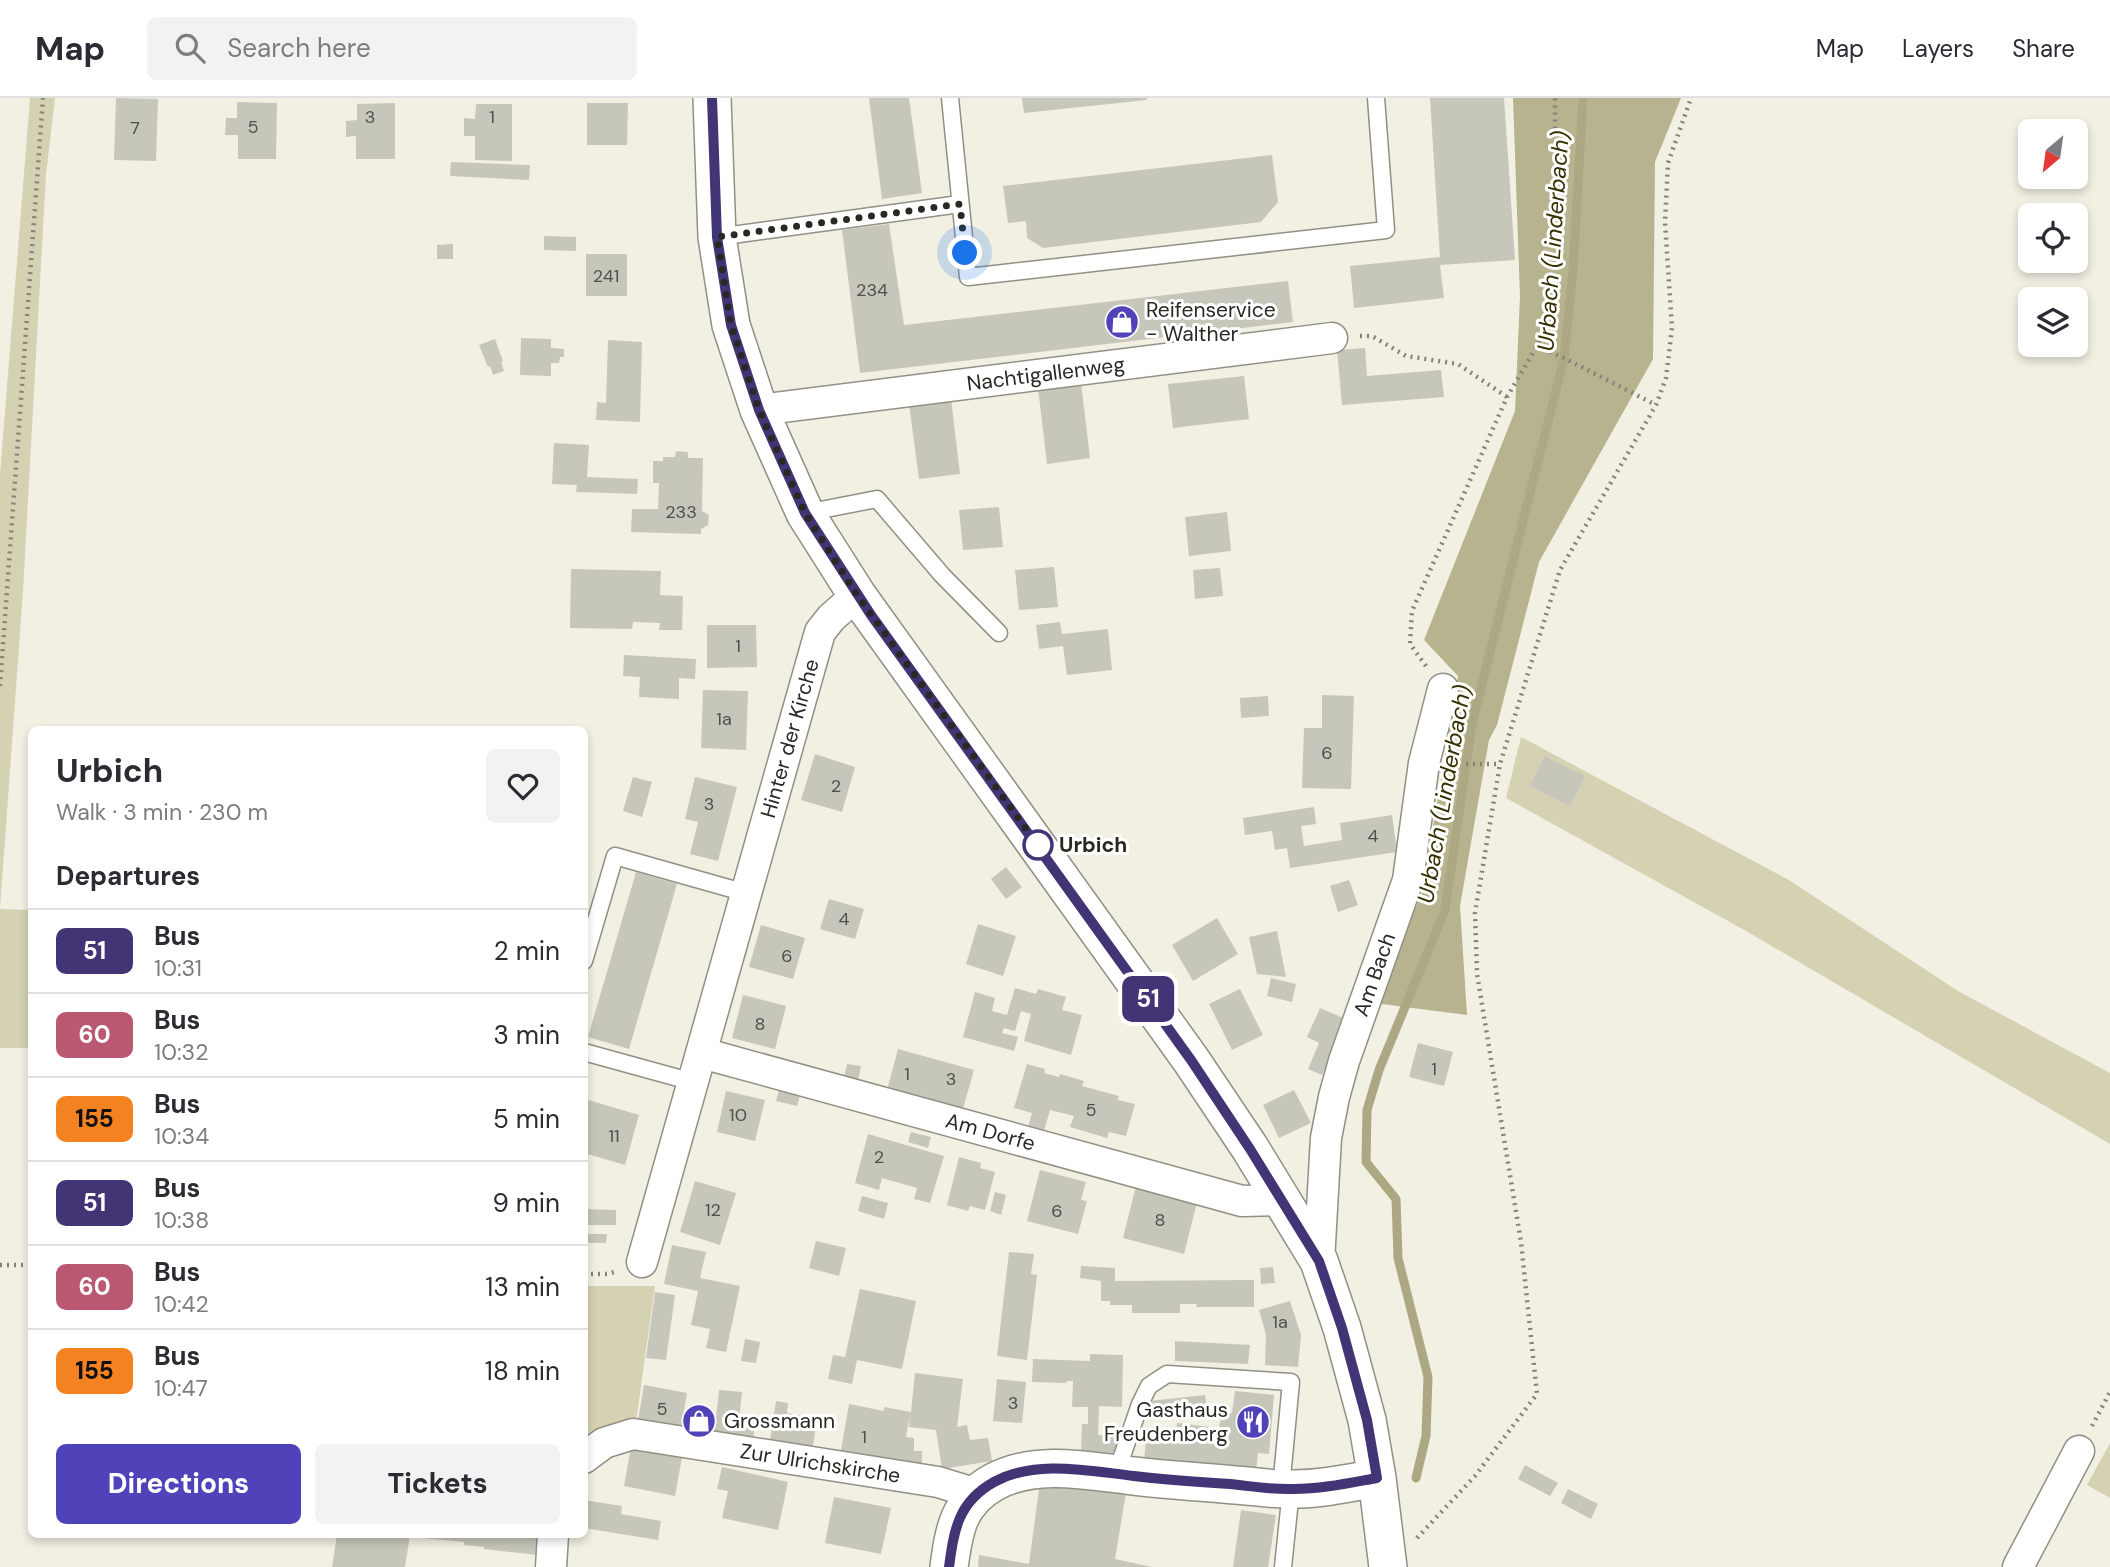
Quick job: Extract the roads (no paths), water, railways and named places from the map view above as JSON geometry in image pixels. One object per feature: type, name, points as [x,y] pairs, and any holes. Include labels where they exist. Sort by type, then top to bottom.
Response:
[{"type":"street","points":[[708,100],[717,237],[731,325],[759,410],[805,513],[857,595],[1191,1060],[1319,1261],[1342,1328],[1367,1420],[1377,1478],[1398,1557]]},
{"type":"street","name":"Nachtigallenweg","points":[[759,410],[1332,338]]},
{"type":"street","name":"Hinter der Kirche","points":[[642,1262],[820,632],[831,618],[857,595]]},
{"type":"street","name":"Am Bach","points":[[1319,1261],[1326,1138],[1334,1097],[1408,880],[1424,763],[1443,689]]},
{"type":"street","name":"Am Dorfe","points":[[702,1053],[1242,1201],[1281,1200]]},
{"type":"street","name":"Zur Ulrichskirche","points":[[588,1455],[604,1443],[633,1434],[938,1482],[977,1494]]},
{"type":"street","points":[[2018,1567],[2079,1451]]},
{"type":"street","points":[[949,1567],[953,1535],[963,1509],[977,1494],[994,1482],[1035,1469],[1067,1468],[1286,1489],[1325,1488],[1377,1478]]},
{"type":"street","points":[[551,1567],[554,1538]]},
{"type":"lane","points":[[950,98],[968,277],[1386,230],[1376,98]]},
{"type":"lane","points":[[717,237],[960,204]]},
{"type":"lane","points":[[805,513],[877,499],[942,575],[999,633]]},
{"type":"lane","points":[[588,947],[615,856],[746,893]]},
{"type":"lane","points":[[588,1053],[693,1082]]},
{"type":"lane","points":[[1116,1474],[1149,1386],[1167,1374],[1291,1382],[1283,1567]]},
{"type":"waterway","name":"Urbach (Linderbach)","points":[[1416,1478],[1426,1436],[1428,1377],[1398,1258],[1396,1199],[1366,1162],[1367,1110],[1379,1070],[1445,910],[1472,724],[1564,358],[1573,271],[1583,98]]},
{"type":"place","name":"Reifenservice - Walther","points":[[1122,322]]},
{"type":"place","name":"Urbich","points":[[1038,845]]},
{"type":"place","name":"Grossmann","points":[[699,1421]]},
{"type":"place","name":"Gasthaus Freudenberg","points":[[1253,1422]]}]
